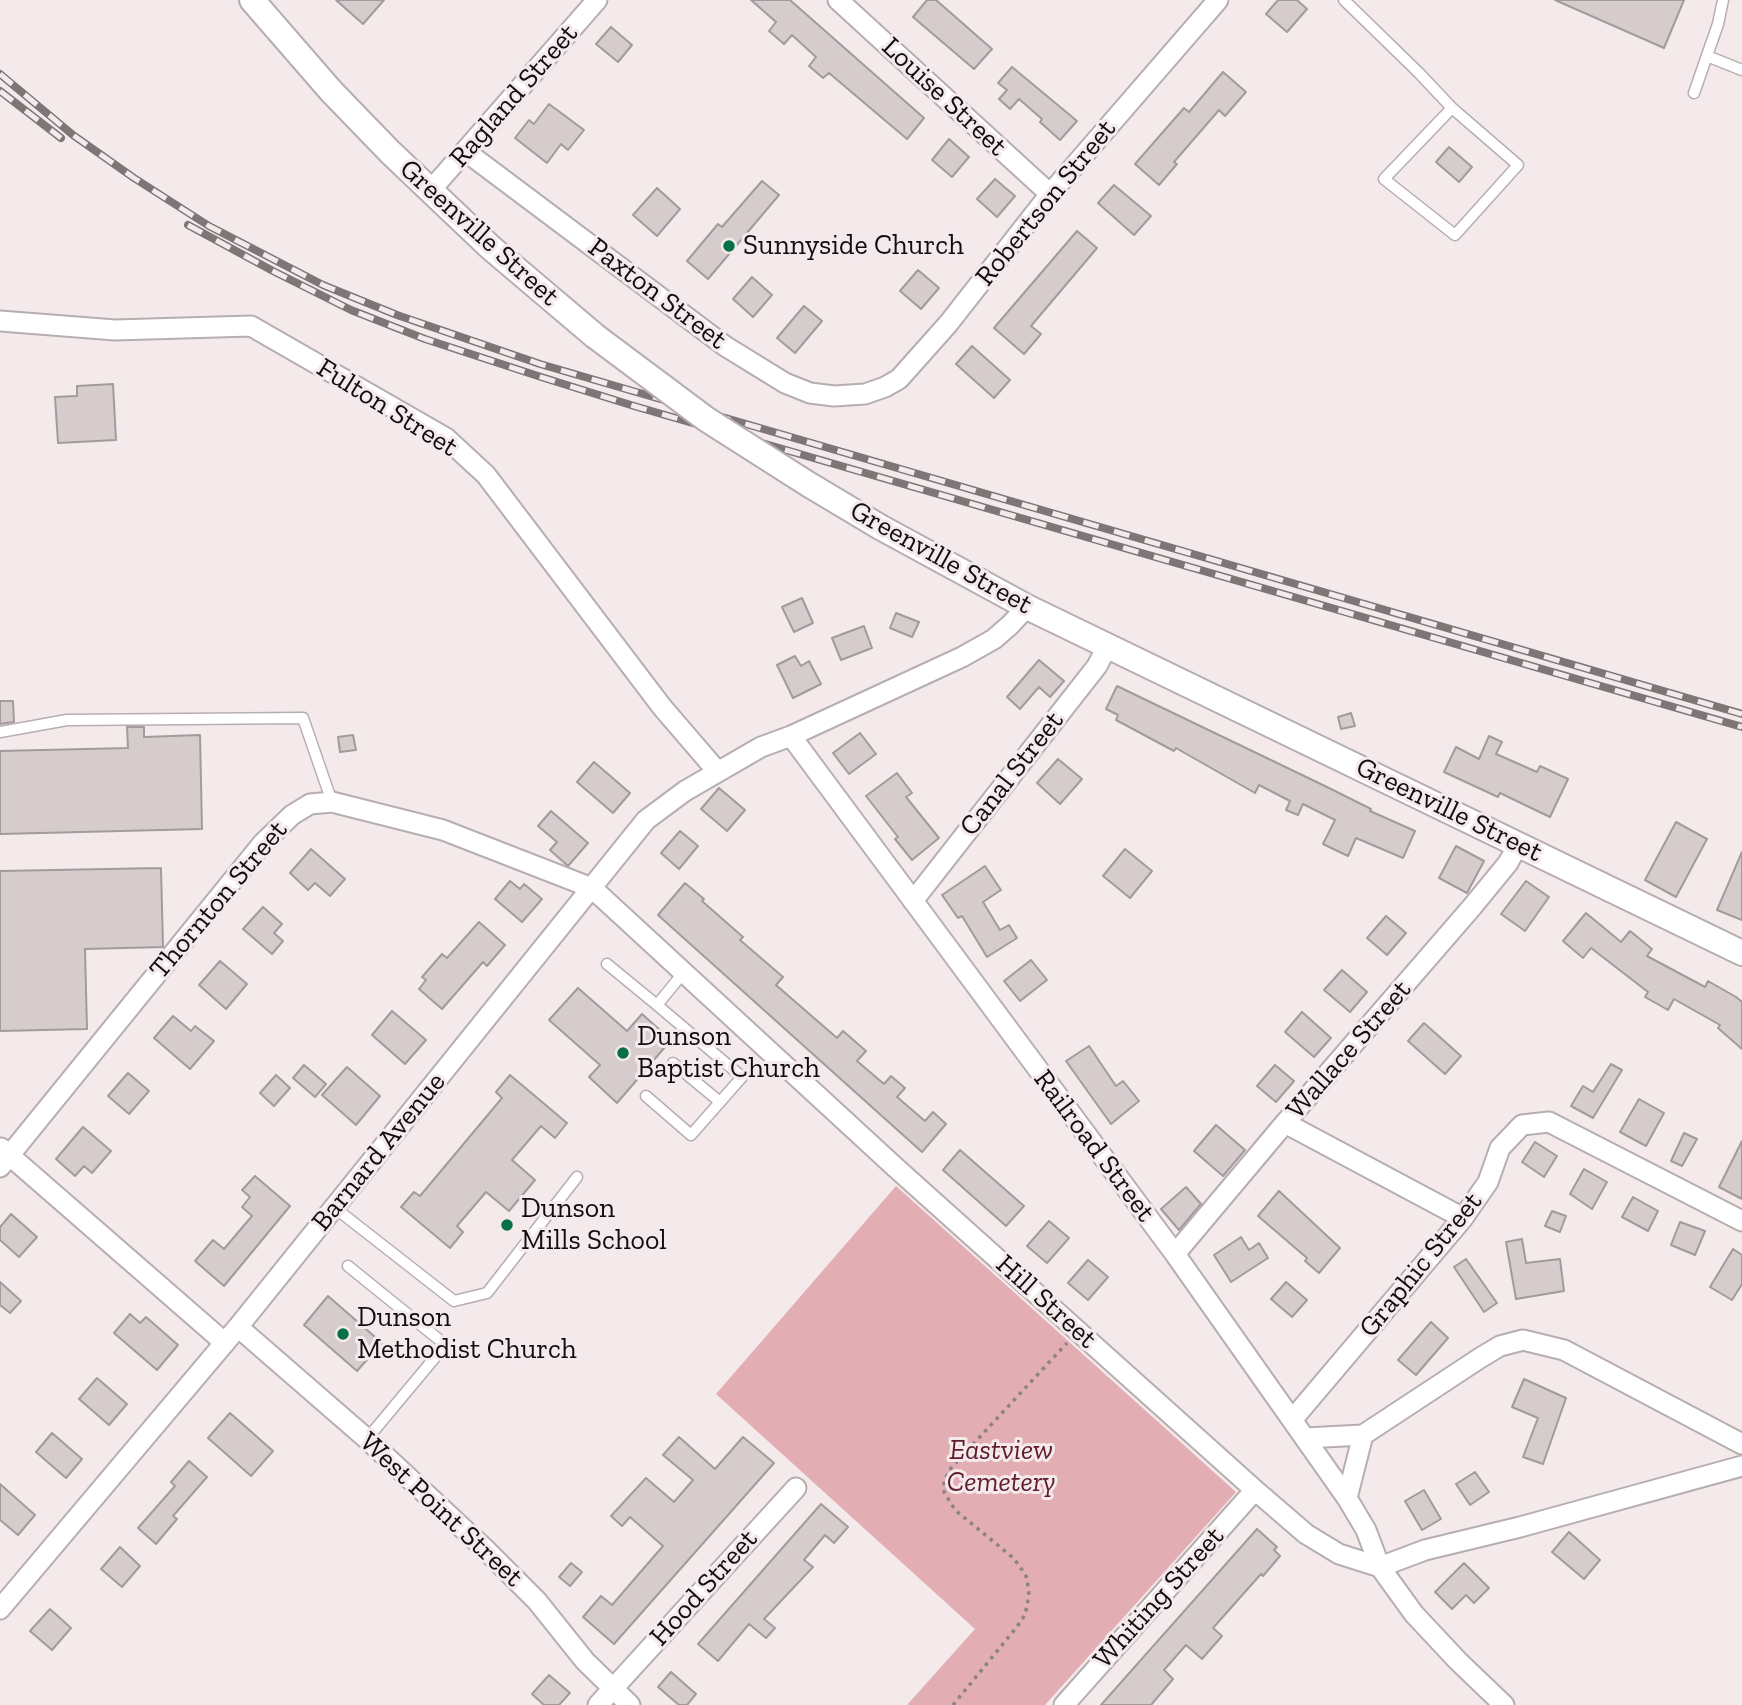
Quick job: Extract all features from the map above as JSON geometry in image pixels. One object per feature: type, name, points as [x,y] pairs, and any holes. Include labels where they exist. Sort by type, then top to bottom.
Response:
[{"type":"street","name":"Greenville Street","points":[[252,0],[331,91],[430,191],[499,255],[595,336],[706,419],[880,527],[1027,607],[1742,953]]},
{"type":"street","name":"Ragland Street","points":[[430,191],[597,0]]},
{"type":"street","name":"Louise Street","points":[[838,0],[1050,194]]},
{"type":"street","name":"Robertson Street","points":[[865,394],[899,379],[948,324],[1050,194],[1218,0]]},
{"type":"street","name":"Paxton Street","points":[[465,151],[725,346],[785,383],[810,393],[865,394]]},
{"type":"street","name":"Fulton Street","points":[[0,321],[115,330],[250,326],[446,438],[486,475],[662,707],[718,771]]},
{"type":"street","name":"Barnard Avenue","points":[[0,1609],[225,1343],[646,820],[685,791],[761,747],[791,736],[962,657],[994,639],[1027,607]]},
{"type":"street","name":"Canal Street","points":[[913,901],[1097,666],[1108,645]]},
{"type":"street","name":"Railroad Street","points":[[791,736],[1175,1254],[1347,1498],[1366,1530],[1380,1567]]},
{"type":"street","name":"Thornton Street","points":[[3,1157],[262,844],[292,815],[310,804],[332,802],[443,830],[592,888]]},
{"type":"street","name":"Wallace Street","points":[[1175,1254],[1472,907],[1508,863],[1519,843]]},
{"type":"street","name":"Hill Street","points":[[592,888],[1078,1331],[1306,1534],[1339,1554],[1380,1567]]},
{"type":"street","name":"Graphic Street","points":[[1292,1420],[1463,1219],[1488,1182],[1500,1148],[1522,1125],[1549,1122],[1742,1222]]},
{"type":"street","points":[[1285,1123],[1463,1219]]},
{"type":"street","points":[[3,1157],[225,1343]]},
{"type":"street","name":"West Point Street","points":[[238,1327],[367,1439],[477,1541],[537,1601],[585,1661],[631,1705]]},
{"type":"street","points":[[1305,1438],[1363,1435],[1500,1346],[1523,1340],[1564,1350],[1742,1444]]},
{"type":"street","points":[[1347,1498],[1363,1435]]},
{"type":"street","points":[[1504,1705],[1414,1614],[1380,1567],[1424,1550],[1520,1527],[1742,1466]]},
{"type":"street","name":"Hood Street","points":[[598,1705],[796,1488]]},
{"type":"street","name":"Whiting Street","points":[[1064,1705],[1255,1490]]},
{"type":"lane","points":[[1344,0],[1452,108],[1518,165],[1455,235],[1384,179],[1452,108]]},
{"type":"lane","points":[[1694,93],[1718,24],[1723,0]]},
{"type":"lane","points":[[1707,56],[1742,70]]},
{"type":"lane","points":[[0,732],[67,720],[303,718],[332,802]]},
{"type":"lane","points":[[607,964],[742,1077],[691,1135],[646,1096]]},
{"type":"lane","points":[[657,1004],[684,972]]},
{"type":"lane","points":[[673,1063],[720,1102]]},
{"type":"lane","points":[[335,1208],[454,1301],[487,1293],[577,1177]]},
{"type":"lane","points":[[348,1266],[442,1342],[442,1349],[367,1439]]},
{"type":"path","points":[[953,1705],[1025,1615],[1028,1594],[1027,1578],[1019,1565],[955,1510],[944,1492],[944,1481],[951,1468],[1078,1331]]},
{"type":"green space","name":"Eastview Cemetery","points":[[896,1186],[1236,1492],[1045,1705],[907,1705],[975,1629],[716,1394]]},
{"type":"building","points":[[336,0],[384,0],[363,24]]},
{"type":"building","points":[[751,0],[790,0],[924,118],[907,139],[829,73],[823,78],[809,66],[816,57],[792,35],[784,44],[769,31],[776,22]]},
{"type":"building","points":[[927,0],[936,0],[992,49],[974,69],[913,17]]},
{"type":"building","points":[[1278,0],[1297,0],[1307,9],[1287,32],[1266,14]]},
{"type":"building","points":[[1555,0],[1684,0],[1664,48]]},
{"type":"building","points":[[611,27],[632,45],[618,62],[596,44]]},
{"type":"building","points":[[1012,67],[1077,121],[1060,140],[1040,122],[1042,119],[1019,99],[1010,109],[999,99],[1007,90],[998,83]]},
{"type":"building","points":[[1223,72],[1246,92],[1225,116],[1219,110],[1174,162],[1177,164],[1159,185],[1135,164],[1184,108],[1189,112]]},
{"type":"building","points":[[549,104],[584,130],[568,150],[561,144],[547,163],[515,138],[529,120],[534,124]]},
{"type":"building","points":[[949,139],[969,157],[952,177],[932,160]]},
{"type":"building","points":[[1449,147],[1472,167],[1459,182],[1436,162]]},
{"type":"building","points":[[995,179],[1015,196],[997,217],[977,199]]},
{"type":"building","points":[[762,181],[779,195],[708,279],[687,261],[718,224],[722,227]]},
{"type":"building","points":[[1114,185],[1151,216],[1134,235],[1098,203]]},
{"type":"building","points":[[657,188],[680,209],[657,236],[633,215]]},
{"type":"building","points":[[1077,231],[1097,248],[1031,326],[1041,334],[1024,354],[994,328]]},
{"type":"building","points":[[918,270],[939,288],[921,309],[900,291]]},
{"type":"building","points":[[752,277],[772,295],[753,317],[733,299]]},
{"type":"building","points":[[804,306],[822,321],[795,353],[777,338]]},
{"type":"building","points":[[972,346],[1010,380],[994,398],[956,364]]},
{"type":"building","points":[[113,384],[116,440],[58,443],[55,397],[77,396],[77,386]]},
{"type":"building","points":[[802,598],[813,623],[794,632],[782,607]]},
{"type":"building","points":[[896,613],[919,622],[912,637],[890,628]]},
{"type":"building","points":[[864,626],[872,648],[841,660],[832,638]]},
{"type":"building","points":[[795,656],[801,666],[809,661],[821,684],[793,698],[777,665]]},
{"type":"building","points":[[1039,660],[1064,681],[1050,697],[1039,687],[1020,709],[1007,697]]},
{"type":"building","points":[[1117,686],[1415,831],[1403,858],[1356,838],[1348,856],[1323,844],[1335,820],[1303,804],[1298,815],[1286,810],[1290,801],[1259,785],[1255,793],[1176,748],[1174,751],[1116,720],[1118,715],[1106,709]]},
{"type":"building","points":[[0,701],[13,701],[14,722],[0,724]]},
{"type":"building","points":[[1351,713],[1355,726],[1341,729],[1338,717]]},
{"type":"building","points":[[127,727],[144,727],[144,737],[200,735],[202,829],[0,834],[0,751],[128,748]]},
{"type":"building","points":[[860,733],[876,754],[849,774],[833,753]]},
{"type":"building","points":[[353,735],[356,750],[340,752],[338,737]]},
{"type":"building","points":[[1489,736],[1502,742],[1496,754],[1537,772],[1540,766],[1568,779],[1550,817],[1500,793],[1498,797],[1444,772],[1456,747],[1479,759]]},
{"type":"building","points":[[1058,759],[1082,779],[1060,804],[1037,783]]},
{"type":"building","points":[[594,762],[630,793],[613,813],[577,782]]},
{"type":"building","points":[[897,773],[912,793],[906,797],[939,838],[912,860],[866,796]]},
{"type":"building","points":[[719,788],[745,810],[727,831],[701,809]]},
{"type":"building","points":[[551,811],[588,843],[568,866],[550,850],[557,842],[538,826]]},
{"type":"building","points":[[1676,822],[1707,839],[1676,897],[1645,880]]},
{"type":"building","points":[[680,831],[698,846],[679,869],[661,853]]},
{"type":"building","points":[[1456,846],[1484,861],[1467,893],[1439,878]]},
{"type":"building","points":[[311,849],[345,879],[330,896],[315,883],[308,890],[290,873]]},
{"type":"building","points":[[1125,849],[1152,871],[1130,898],[1103,876]]},
{"type":"building","points":[[1742,852],[1742,920],[1717,910]]},
{"type":"building","points":[[985,866],[1001,890],[983,902],[1000,930],[1009,925],[1017,938],[987,957],[962,916],[958,918],[942,895]]},
{"type":"building","points":[[161,868],[163,947],[85,949],[87,1029],[0,1031],[0,871]]},
{"type":"building","points":[[510,881],[520,889],[524,884],[542,899],[522,922],[495,899]]},
{"type":"building","points":[[1526,881],[1549,897],[1525,931],[1501,914]]},
{"type":"building","points":[[685,883],[743,937],[740,940],[783,977],[776,985],[837,1038],[843,1031],[866,1051],[857,1061],[884,1084],[891,1076],[905,1088],[897,1097],[925,1121],[933,1112],[946,1124],[922,1152],[658,915]]},
{"type":"building","points":[[263,907],[282,924],[274,933],[283,941],[272,954],[243,929]]},
{"type":"building","points":[[1586,913],[1621,942],[1630,931],[1652,949],[1647,956],[1705,987],[1708,981],[1742,1002],[1742,1049],[1718,1028],[1720,1025],[1674,999],[1668,1010],[1645,997],[1648,992],[1591,948],[1583,958],[1563,941]]},
{"type":"building","points":[[1386,916],[1406,933],[1387,955],[1367,938]]},
{"type":"building","points":[[479,922],[505,945],[487,966],[483,962],[442,1009],[419,989],[426,980],[422,977],[442,954],[447,958]]},
{"type":"building","points":[[1031,960],[1047,980],[1020,1001],[1004,981]]},
{"type":"building","points":[[220,961],[247,984],[226,1009],[199,985]]},
{"type":"building","points":[[1342,970],[1367,992],[1350,1012],[1324,990]]},
{"type":"building","name":"Dunson Baptist Church","points":[[578,988],[627,1031],[642,1014],[671,1040],[617,1103],[589,1077],[600,1065],[549,1020]]},
{"type":"building","points":[[392,1011],[426,1040],[405,1064],[372,1035]]},
{"type":"building","points":[[1302,1012],[1331,1038],[1314,1057],[1285,1032]]},
{"type":"building","points":[[173,1016],[191,1031],[195,1026],[214,1041],[190,1069],[154,1038]]},
{"type":"building","points":[[1424,1023],[1461,1056],[1445,1074],[1408,1041]]},
{"type":"building","points":[[1089,1046],[1116,1086],[1123,1081],[1139,1101],[1111,1124],[1066,1061]]},
{"type":"building","points":[[1611,1064],[1622,1070],[1593,1118],[1571,1106],[1583,1086],[1593,1092]]},
{"type":"building","points":[[304,1065],[326,1084],[315,1097],[293,1078]]},
{"type":"building","points":[[1275,1065],[1294,1081],[1276,1102],[1257,1086]]},
{"type":"building","points":[[347,1067],[380,1096],[356,1125],[322,1095]]},
{"type":"building","points":[[128,1073],[149,1091],[129,1114],[108,1096]]},
{"type":"building","points":[[276,1075],[290,1088],[274,1106],[260,1093]]},
{"type":"building","points":[[510,1075],[567,1123],[555,1138],[541,1126],[512,1160],[535,1180],[509,1211],[486,1192],[457,1226],[463,1232],[450,1248],[401,1207],[414,1192],[420,1196],[502,1098],[496,1092]]},
{"type":"building","points":[[1639,1099],[1664,1113],[1646,1146],[1620,1132]]},
{"type":"building","points":[[1216,1125],[1245,1150],[1223,1176],[1194,1151]]},
{"type":"building","points":[[83,1127],[111,1151],[92,1173],[84,1166],[75,1176],[56,1159]]},
{"type":"building","points":[[1684,1133],[1697,1139],[1682,1166],[1671,1161]]},
{"type":"building","points":[[1742,1141],[1742,1199],[1719,1187]]},
{"type":"building","points":[[1535,1142],[1557,1156],[1544,1177],[1522,1162]]},
{"type":"building","points":[[960,1150],[1024,1206],[1006,1226],[943,1170]]},
{"type":"building","points":[[1584,1169],[1607,1182],[1592,1209],[1570,1194]]},
{"type":"building","points":[[255,1176],[290,1206],[224,1286],[195,1261],[213,1240],[224,1249],[252,1216],[242,1207],[250,1197],[242,1190]]},
{"type":"building","points":[[1186,1187],[1201,1204],[1179,1230],[1161,1209]]},
{"type":"building","points":[[1279,1191],[1340,1248],[1319,1273],[1305,1261],[1307,1258],[1258,1216]]},
{"type":"building","points":[[1633,1197],[1658,1211],[1648,1231],[1622,1217]]},
{"type":"building","points":[[1552,1211],[1566,1216],[1560,1232],[1545,1226]]},
{"type":"building","points":[[11,1214],[37,1237],[19,1257],[0,1240],[0,1227]]},
{"type":"building","points":[[1049,1221],[1069,1238],[1047,1263],[1027,1246]]},
{"type":"building","points":[[1680,1222],[1705,1231],[1695,1255],[1671,1245]]},
{"type":"building","points":[[1241,1237],[1249,1250],[1259,1243],[1268,1258],[1231,1282],[1214,1255]]},
{"type":"building","points":[[1522,1239],[1526,1263],[1560,1259],[1564,1291],[1516,1299],[1506,1242]]},
{"type":"building","points":[[1733,1249],[1742,1255],[1742,1284],[1732,1300],[1710,1287]]},
{"type":"building","points":[[1466,1259],[1497,1303],[1484,1312],[1454,1267]]},
{"type":"building","points":[[1088,1260],[1108,1277],[1088,1300],[1068,1283]]},
{"type":"building","points":[[0,1282],[21,1301],[10,1313],[0,1305]]},
{"type":"building","points":[[1286,1282],[1307,1300],[1292,1317],[1271,1299]]},
{"type":"building","name":"Dunson Methodist Church","points":[[328,1296],[382,1343],[357,1371],[304,1325]]},
{"type":"building","points":[[130,1314],[140,1323],[146,1317],[178,1345],[157,1370],[114,1333]]},
{"type":"building","points":[[1431,1322],[1448,1338],[1416,1375],[1398,1360]]},
{"type":"building","points":[[97,1378],[127,1404],[109,1425],[79,1399]]},
{"type":"building","points":[[1524,1379],[1566,1398],[1543,1464],[1523,1457],[1538,1418],[1512,1407]]},
{"type":"building","points":[[230,1413],[273,1451],[251,1476],[208,1438]]},
{"type":"building","points":[[52,1433],[82,1459],[66,1478],[36,1452]]},
{"type":"building","points":[[679,1437],[715,1469],[743,1437],[774,1463],[614,1644],[583,1617],[601,1596],[612,1605],[663,1546],[630,1517],[622,1526],[611,1516],[646,1478],[674,1502],[693,1480],[663,1455]]},
{"type":"building","points":[[189,1461],[207,1477],[173,1516],[177,1519],[156,1544],[138,1528],[175,1486],[171,1482]]},
{"type":"building","points":[[1475,1472],[1489,1492],[1470,1505],[1456,1484]]},
{"type":"building","points":[[0,1484],[35,1515],[18,1535],[0,1520]]},
{"type":"building","points":[[1424,1490],[1441,1519],[1422,1530],[1405,1501]]},
{"type":"building","points":[[821,1504],[848,1527],[834,1543],[825,1535],[804,1560],[813,1567],[764,1619],[775,1628],[766,1638],[749,1624],[718,1661],[698,1644]]},
{"type":"building","points":[[1257,1529],[1277,1547],[1274,1550],[1280,1556],[1213,1628],[1222,1636],[1202,1659],[1186,1645],[1164,1670],[1173,1679],[1151,1705],[1101,1705]]},
{"type":"building","points":[[1569,1532],[1600,1560],[1584,1579],[1552,1552]]},
{"type":"building","points":[[120,1547],[140,1566],[122,1587],[101,1569]]},
{"type":"building","points":[[571,1563],[582,1572],[570,1586],[559,1577]]},
{"type":"building","points":[[1464,1563],[1489,1588],[1474,1603],[1466,1595],[1452,1609],[1435,1592]]},
{"type":"building","points":[[50,1609],[71,1628],[52,1650],[30,1631]]},
{"type":"building","points":[[671,1672],[696,1694],[687,1705],[679,1705],[658,1687]]},
{"type":"building","points":[[549,1675],[570,1693],[559,1705],[544,1705],[532,1694]]},
{"type":"railway","points":[[0,74],[73,135],[209,226],[323,285],[397,315],[540,364],[1742,714]]},
{"type":"railway","points":[[0,91],[61,138]]},
{"type":"railway","points":[[188,225],[351,310],[425,339],[538,376],[1742,727]]},
{"type":"place","name":"Sunnyside Church","points":[[729,246]]},
{"type":"place","name":"Dunson Baptist Church","points":[[623,1053]]},
{"type":"place","name":"Dunson Mills School","points":[[507,1225]]},
{"type":"place","name":"Dunson Methodist Church","points":[[343,1334]]}]
